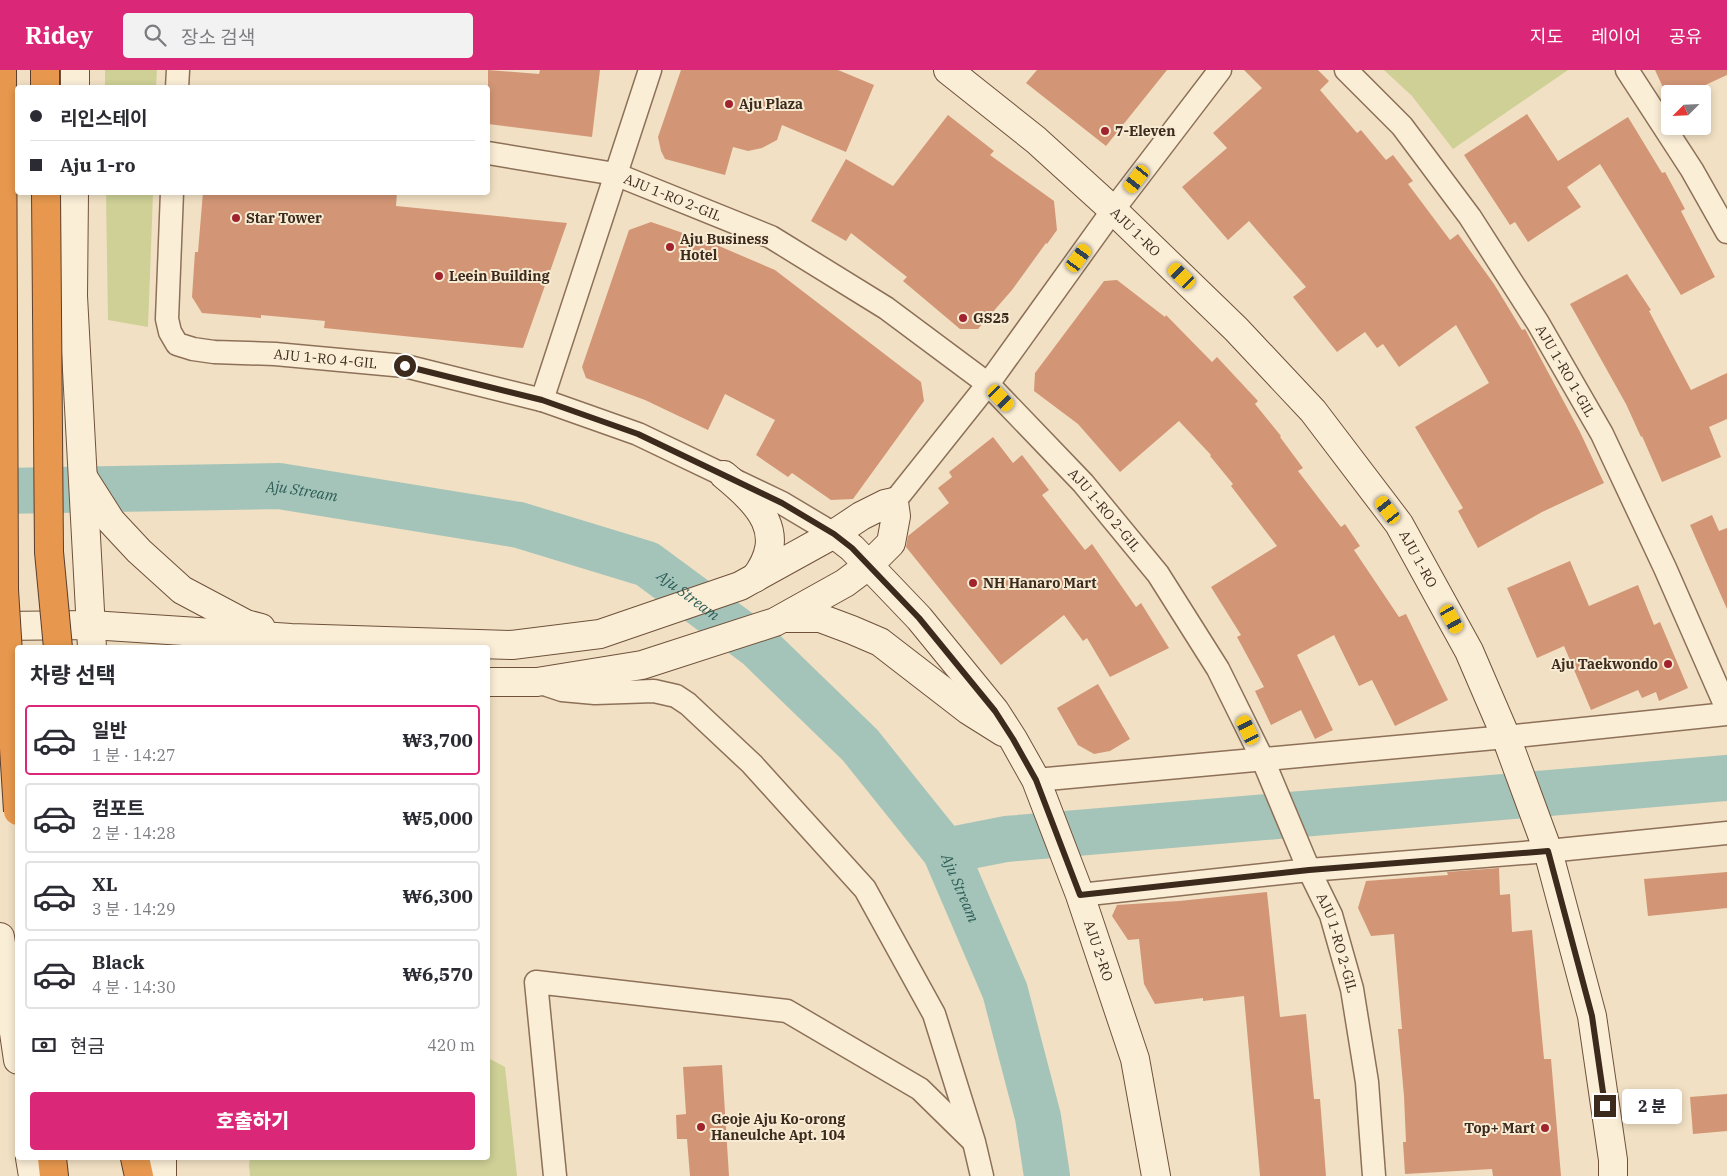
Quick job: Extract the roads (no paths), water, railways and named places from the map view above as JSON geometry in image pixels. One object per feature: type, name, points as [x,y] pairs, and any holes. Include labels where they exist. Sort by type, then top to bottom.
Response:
[{"type":"highway","points":[[2,70],[4,590],[15,764]]},
{"type":"highway","points":[[45,70],[45,85]]},
{"type":"highway","points":[[46,195],[49,552],[58,645]]},
{"type":"highway","points":[[52,1160],[54,1176]]},
{"type":"highway","points":[[135,1160],[138,1176]]},
{"type":"street","points":[[75,70],[75,85]]},
{"type":"street","points":[[177,85],[178,70]]},
{"type":"street","points":[[542,400],[650,70]]},
{"type":"street","name":"AJU 1-RO","points":[[948,70],[1036,140],[1113,210],[1236,329],[1313,411],[1393,517],[1469,651],[1506,737],[1548,851],[1592,1016],[1613,1160],[1613,1176]]},
{"type":"street","points":[[0,626],[91,636],[291,638],[512,645],[600,634],[747,582],[834,534],[861,516],[885,504],[894,502],[988,384],[1113,210],[1220,70]]},
{"type":"street","name":"AJU 1-RO 1-GIL","points":[[1346,70],[1402,126],[1470,217],[1538,323],[1602,434],[1665,568],[1727,708]]},
{"type":"street","points":[[1626,70],[1692,170],[1727,232]]},
{"type":"street","name":"AJU 1-RO 2-GIL","points":[[490,153],[615,174],[771,237],[886,308],[988,384],[1083,483],[1158,574],[1218,669],[1263,760],[1309,870],[1331,915],[1352,989],[1367,1082],[1374,1176]]},
{"type":"street","points":[[74,195],[73,296],[91,636]]},
{"type":"street","name":"AJU 1-RO 4-GIL","points":[[172,195],[167,319],[170,332],[176,344],[214,352],[275,354],[405,366],[542,400],[638,434],[782,503],[834,534]]},
{"type":"street","points":[[82,475],[111,521],[139,551],[182,590],[246,624],[291,638]]},
{"type":"street","points":[[724,475],[748,494],[770,529],[769,550],[764,566],[747,582]]},
{"type":"street","points":[[490,682],[537,682],[642,665],[779,620],[845,583],[891,543],[896,516],[894,502]]},
{"type":"street","name":"AJU 2-RO","points":[[834,534],[869,564],[919,618],[995,711],[1036,780],[1080,895],[1135,1059],[1156,1176]]},
{"type":"street","points":[[779,620],[820,618],[880,642],[968,710],[1013,739]]},
{"type":"street","points":[[0,670],[15,670]]},
{"type":"street","points":[[537,682],[562,690],[595,693],[654,691],[676,696],[688,704],[752,764],[865,889],[934,1014],[974,1142],[982,1176]]},
{"type":"street","points":[[1036,780],[1506,737],[1727,714]]},
{"type":"street","points":[[1080,895],[1309,870],[1548,851],[1727,833]]},
{"type":"street","points":[[0,937],[4,980],[15,1043]]},
{"type":"street","points":[[555,1176],[536,982],[787,1011],[920,1090],[974,1142]]},
{"type":"street","points":[[30,1160],[33,1176]]},
{"type":"street","points":[[162,1160],[162,1176]]},
{"type":"waterway","name":"Aju Stream","points":[[0,491],[279,486],[519,525],[647,564],[758,646],[860,745],[945,851],[1005,991],[1038,1117],[1047,1176]]},
{"type":"waterway","points":[[945,851],[1006,839],[1727,778]]},
{"type":"place","name":"Aju Plaza","points":[[729,104]]},
{"type":"place","name":"7-Eleven","points":[[1105,131]]},
{"type":"place","name":"Star Tower","points":[[236,218]]},
{"type":"place","name":"Aju Business Hotel","points":[[670,247]]},
{"type":"place","name":"Leein Building","points":[[439,276]]},
{"type":"place","name":"GS25","points":[[963,318]]},
{"type":"place","name":"NH Hanaro Mart","points":[[973,583]]},
{"type":"place","name":"Aju Taekwondo","points":[[1668,664]]},
{"type":"place","name":"Geoje Aju Ko-orong Haneulche Apt. 104","points":[[701,1127]]},
{"type":"place","name":"Top+ Mart","points":[[1545,1128]]}]
